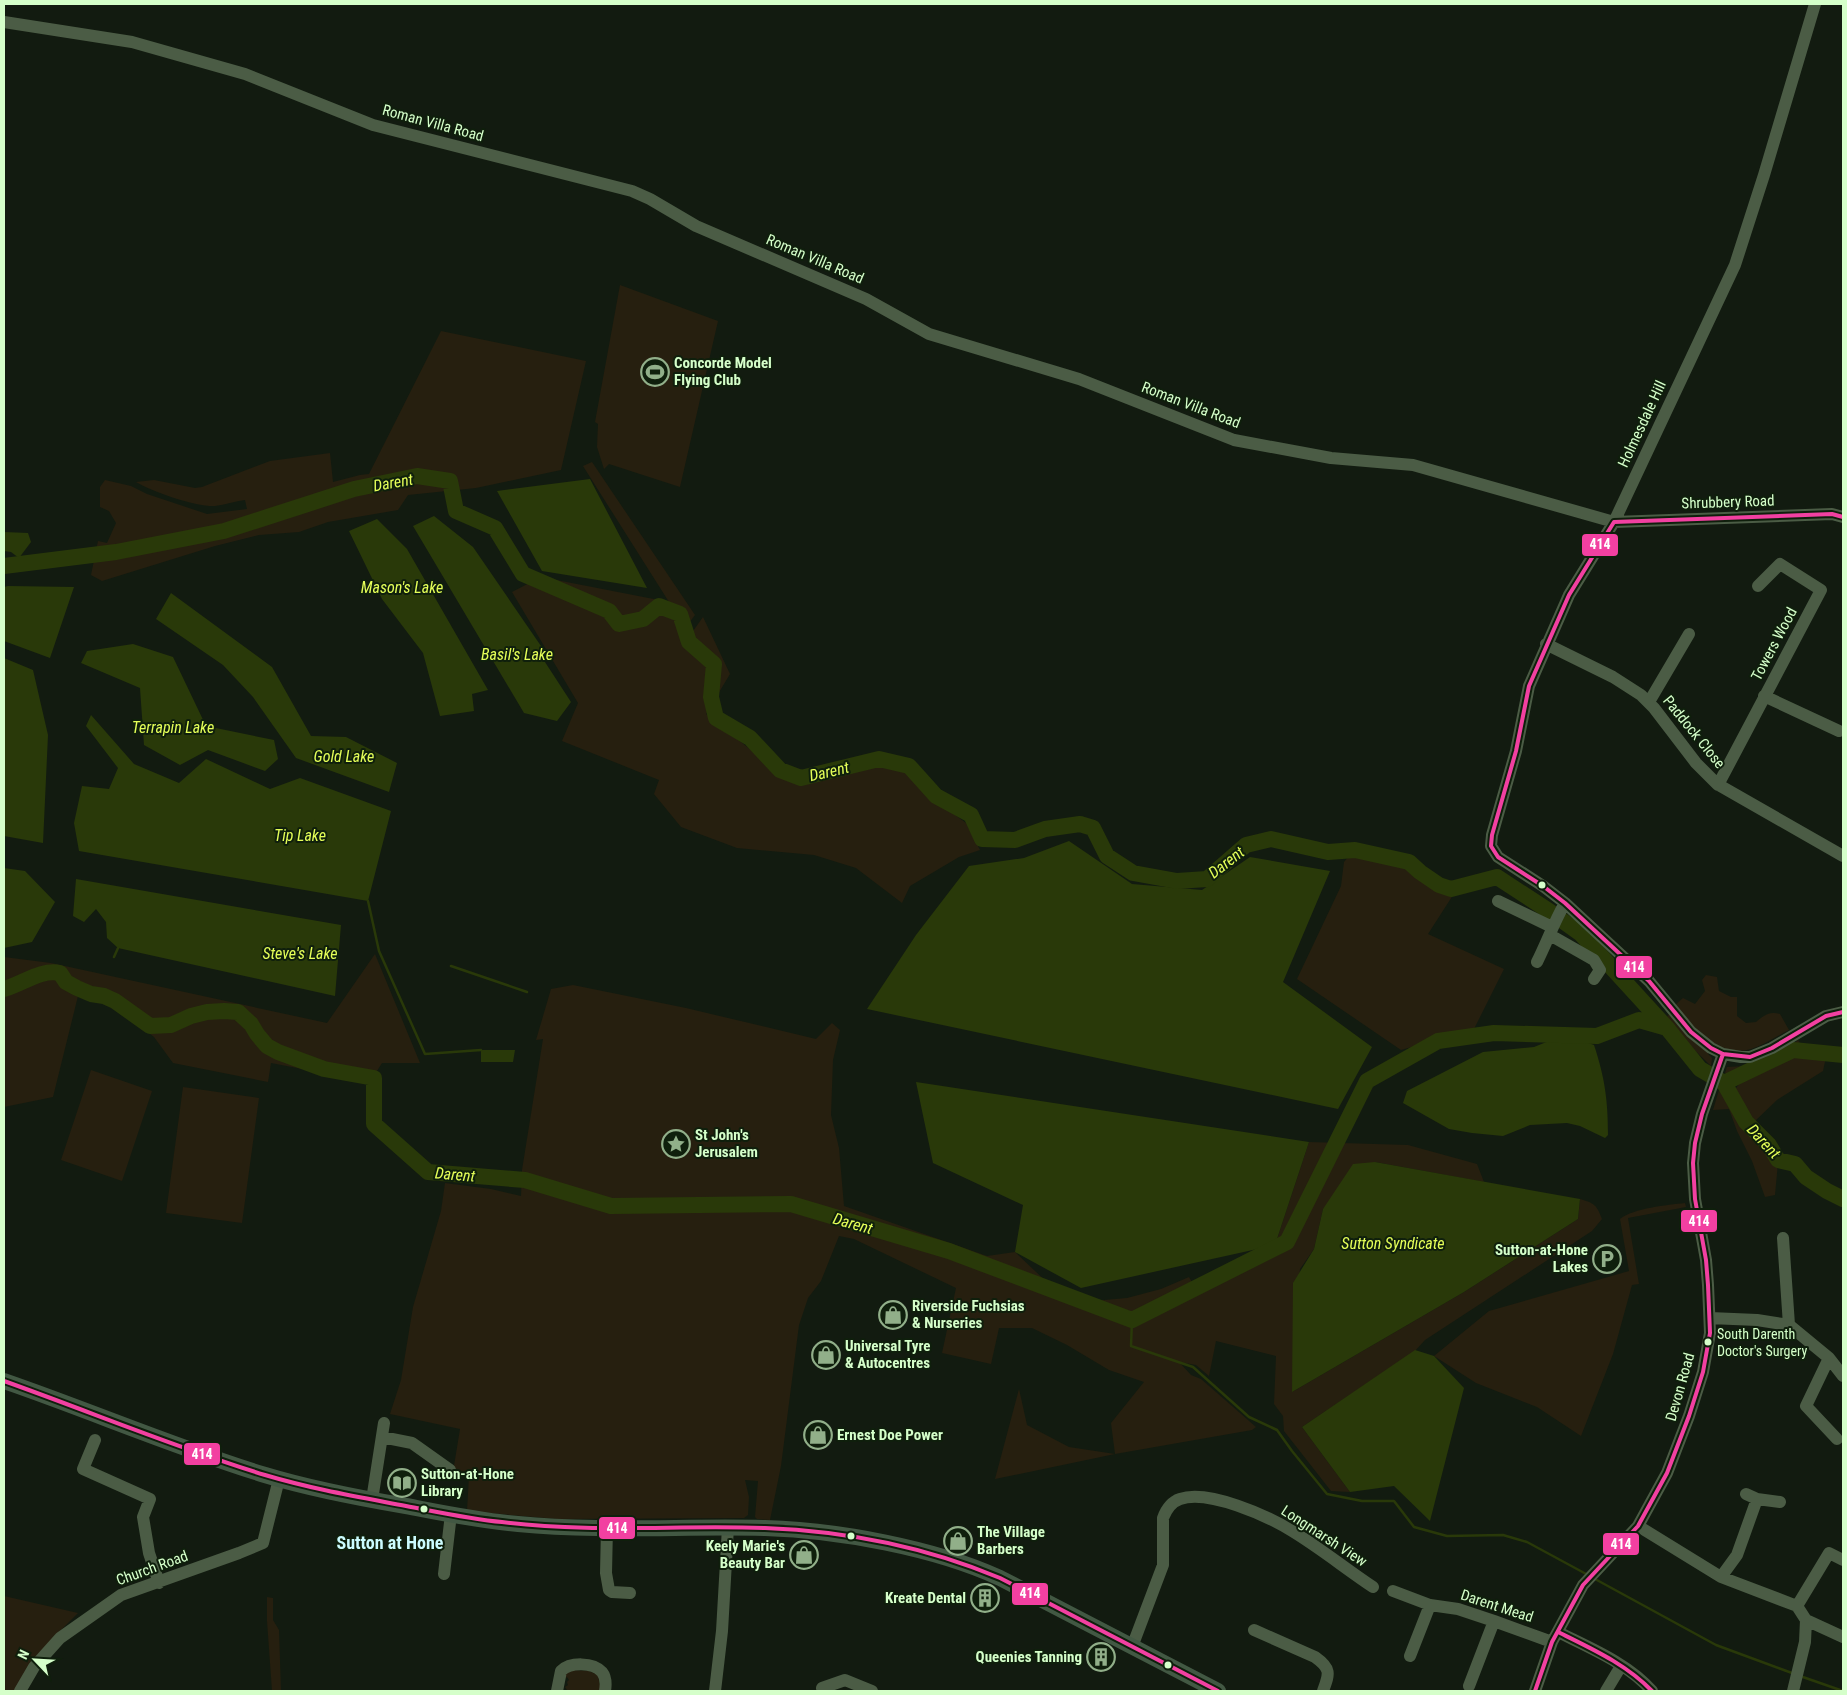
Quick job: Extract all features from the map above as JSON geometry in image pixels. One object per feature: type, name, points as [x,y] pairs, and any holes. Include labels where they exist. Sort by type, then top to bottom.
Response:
[{"type":"main road","points":[[4,1381],[279,1479],[372,1500],[517,1524],[576,1528],[728,1527],[786,1529],[880,1542],[946,1558],[974,1566],[1000,1578],[1211,1690]]},
{"type":"street","name":"Holmesdale Hill","points":[[1563,906],[1543,886],[1502,860],[1493,852],[1491,844],[1516,751],[1528,686],[1569,596],[1614,522],[1735,265],[1815,4]]},
{"type":"street","name":"Roman Villa Road","points":[[4,22],[132,42],[245,74],[373,125],[632,191],[650,199],[696,226],[866,299],[929,334],[1079,379],[1234,440],[1331,458],[1413,465],[1614,522]]},
{"type":"street","name":"Shrubbery Road","points":[[1614,522],[1832,514],[1843,517]]},
{"type":"street","name":"Towers Wood","points":[[1718,785],[1821,590],[1780,564],[1758,586]]},
{"type":"street","points":[[1649,702],[1689,634]]},
{"type":"street","name":"Paddock Close","points":[[1546,644],[1613,677],[1649,702],[1696,763],[1718,785],[1843,856]]},
{"type":"street","points":[[1764,696],[1839,731]]},
{"type":"street","points":[[1498,901],[1553,928],[1594,960],[1600,970],[1594,979]]},
{"type":"street","points":[[1537,962],[1563,906],[1649,982],[1691,1032],[1722,1059],[1750,1057],[1772,1048],[1826,1016],[1843,1012]]},
{"type":"street","name":"Devon Road","points":[[1535,1691],[1555,1637],[1583,1585],[1638,1526],[1668,1473],[1703,1372],[1710,1333],[1710,1318],[1706,1260],[1696,1204],[1693,1163],[1695,1143],[1702,1114],[1722,1059]]},
{"type":"street","points":[[1787,1243],[1789,1325]]},
{"type":"street","points":[[1710,1318],[1757,1320],[1789,1325],[1829,1358],[1843,1376]]},
{"type":"street","points":[[1829,1358],[1806,1406],[1837,1439]]},
{"type":"street","points":[[372,1500],[384,1423]]},
{"type":"street","points":[[382,1437],[412,1443],[450,1470]]},
{"type":"street","points":[[95,1440],[83,1469],[150,1499],[143,1518],[149,1553],[159,1583]]},
{"type":"street","name":"Church Road","points":[[20,1691],[34,1667],[67,1632],[121,1595],[159,1583],[263,1543],[279,1479]]},
{"type":"street","points":[[1721,1577],[1737,1555],[1752,1496],[1780,1502]]},
{"type":"street","name":"Longmarsh View","points":[[1132,1647],[1163,1565],[1163,1518],[1165,1511],[1178,1500],[1195,1497],[1207,1498],[1248,1509],[1291,1530],[1373,1588]]},
{"type":"street","points":[[444,1574],[451,1514]]},
{"type":"street","points":[[1638,1526],[1721,1577],[1797,1606],[1806,1620],[1843,1637]]},
{"type":"street","points":[[607,1527],[606,1573],[608,1590],[630,1593]]},
{"type":"street","points":[[715,1691],[722,1631],[728,1527]]},
{"type":"street","points":[[1797,1606],[1829,1554],[1843,1560]]},
{"type":"street","name":"Darent Mead","points":[[1393,1591],[1430,1604],[1458,1609],[1494,1621],[1555,1637],[1621,1666],[1643,1681],[1652,1691]]},
{"type":"street","points":[[1410,1656],[1430,1604]]},
{"type":"street","points":[[1794,1689],[1805,1642],[1806,1620]]},
{"type":"street","points":[[1469,1686],[1494,1621]]},
{"type":"street","points":[[1254,1630],[1315,1657],[1322,1662],[1329,1674],[1323,1691]]},
{"type":"street","points":[[557,1691],[561,1671],[569,1665],[592,1666],[602,1672],[605,1678],[605,1691]]},
{"type":"street","points":[[1606,1691],[1621,1666]]},
{"type":"street","points":[[822,1688],[845,1680],[872,1691]]},
{"type":"shaded area","name":"Concorde Model Flying Club","points":[[620,285],[718,321],[680,487],[609,464],[604,469],[597,447],[598,424],[595,422]]},
{"type":"shaded area","points":[[441,331],[586,361],[561,470],[476,488],[408,495],[398,510],[328,522],[299,532],[259,535],[215,546],[102,581],[91,575],[98,541],[107,543],[116,523],[109,511],[100,507],[100,487],[105,480],[131,486],[147,494],[207,514],[247,509],[245,500],[207,506],[163,494],[136,482],[154,480],[195,488],[202,487],[270,461],[330,453],[333,482],[369,474]]},
{"type":"shaded area","points":[[592,462],[695,615],[683,631],[686,641],[703,617],[730,674],[706,714],[782,775],[813,781],[882,763],[908,774],[929,796],[966,823],[980,850],[959,857],[910,886],[902,903],[856,868],[814,855],[737,848],[681,827],[654,794],[659,780],[562,741],[578,703],[512,592],[541,577],[669,602],[583,466]]},
{"type":"shaded area","points":[[1350,855],[1406,865],[1432,883],[1455,892],[1428,934],[1504,969],[1474,1029],[1401,1050],[1297,979],[1341,886],[1344,862]]},
{"type":"shaded area","points":[[375,954],[420,1063],[382,1063],[370,1082],[271,1063],[268,1082],[173,1063],[154,1037],[111,1003],[79,992],[53,1097],[4,1107],[4,957],[51,963],[327,1023]]},
{"type":"shaded area","points":[[1706,975],[1717,977],[1719,991],[1731,997],[1737,997],[1737,1016],[1746,1023],[1756,1022],[1767,1014],[1776,1013],[1780,1014],[1789,1030],[1766,1043],[1739,1051],[1717,1045],[1707,1039],[1675,1005],[1683,998],[1695,1004],[1705,991],[1702,980]]},
{"type":"shaded area","points":[[573,985],[686,1008],[816,1039],[832,1023],[840,1030],[833,1060],[831,1115],[839,1148],[844,1206],[987,1256],[1015,1252],[1054,1289],[1093,1301],[1127,1298],[1161,1289],[1189,1277],[1198,1293],[1282,1253],[1275,1245],[1309,1142],[1408,1145],[1477,1164],[1484,1182],[1375,1162],[1323,1209],[1314,1249],[1300,1269],[1292,1392],[1464,1292],[1578,1219],[1580,1199],[1594,1205],[1602,1219],[1592,1231],[1425,1340],[1415,1351],[1302,1427],[1350,1492],[1331,1491],[1284,1431],[1283,1416],[1274,1404],[1276,1356],[1216,1341],[1209,1376],[1196,1365],[1179,1362],[1191,1375],[1201,1379],[1256,1427],[1252,1430],[1115,1454],[1111,1423],[1144,1382],[1109,1370],[1067,1345],[1032,1328],[999,1328],[991,1364],[942,1353],[956,1288],[854,1239],[839,1236],[821,1281],[808,1298],[799,1325],[781,1466],[770,1520],[757,1519],[755,1517],[758,1481],[745,1480],[749,1497],[748,1515],[744,1518],[557,1519],[467,1511],[469,1475],[453,1472],[460,1429],[390,1414],[401,1380],[413,1307],[441,1211],[445,1183],[491,1189],[521,1196],[522,1170],[543,1039],[536,1040],[551,989]]},
{"type":"shaded area","points":[[1669,1014],[1709,1052],[1708,1054],[1712,1058],[1711,1066],[1677,1033],[1666,1018]]},
{"type":"shaded area","points":[[1798,1040],[1806,1052],[1826,1057],[1823,1071],[1777,1100],[1755,1121],[1779,1152],[1775,1195],[1765,1197],[1752,1161],[1737,1131],[1729,1109],[1713,1110],[1719,1090],[1726,1092],[1736,1088],[1740,1083],[1739,1079],[1725,1073],[1727,1067],[1746,1066],[1790,1047]]},
{"type":"shaded area","points":[[91,1070],[152,1091],[122,1181],[61,1160]]},
{"type":"shaded area","points":[[183,1087],[259,1098],[242,1223],[166,1213]]},
{"type":"shaded area","points":[[1685,1203],[1686,1207],[1628,1218],[1639,1284],[1632,1285],[1613,1354],[1581,1436],[1537,1407],[1476,1383],[1434,1356],[1489,1311],[1629,1271],[1620,1219],[1642,1210]]},
{"type":"shaded area","points":[[1019,1389],[1027,1425],[1069,1447],[1115,1454],[995,1479]]},
{"type":"shaded area","points":[[4,1596],[78,1613],[54,1637],[16,1691],[4,1691]]},
{"type":"shaded area","points":[[267,1597],[273,1598],[273,1620],[279,1630],[281,1691],[272,1691]]},
{"type":"shaded area","points":[[572,1670],[589,1671],[598,1675],[601,1691],[565,1691],[567,1690],[565,1687],[568,1685],[567,1682],[569,1680],[567,1677],[563,1680],[563,1675]]},
{"type":"water","points":[[590,479],[647,588],[542,571],[497,491]]},
{"type":"water","name":"Basil's Lake","points":[[434,516],[473,547],[541,646],[543,659],[571,702],[557,721],[524,713],[413,526]]},
{"type":"water","name":"Mason's Lake","points":[[377,519],[407,549],[488,690],[472,694],[474,711],[440,716],[423,653],[382,599],[349,531]]},
{"type":"water","points":[[4,532],[28,533],[31,542],[19,558],[11,552],[4,551]]},
{"type":"water","points":[[4,587],[74,587],[50,658],[4,641]]},
{"type":"water","name":"Gold Lake","points":[[171,593],[272,667],[311,736],[346,737],[397,763],[389,792],[296,758],[253,697],[223,665],[156,619]]},
{"type":"water","name":"Terrapin Lake","points":[[133,644],[173,657],[206,726],[274,740],[278,759],[265,771],[208,750],[180,765],[144,745],[140,688],[81,663],[87,651]]},
{"type":"water","points":[[4,658],[33,670],[48,735],[43,843],[4,836]]},
{"type":"water","name":"Tip Lake","points":[[91,715],[134,764],[179,783],[206,759],[270,789],[300,778],[391,811],[368,901],[79,851],[74,823],[82,786],[109,789],[118,768],[86,726]]},
{"type":"water","points":[[1069,841],[1132,884],[1202,890],[1250,857],[1330,871],[1283,982],[1372,1047],[1338,1109],[867,1009],[916,935],[969,866],[1024,858]]},
{"type":"water","points":[[4,868],[25,871],[55,902],[32,942],[4,948]]},
{"type":"water","name":"Steve's Lake","points":[[76,879],[341,925],[335,996],[118,948],[107,938],[106,922],[96,909],[84,922],[73,916]]},
{"type":"water","points":[[1554,1039],[1583,1041],[1594,1045],[1601,1068],[1606,1100],[1608,1135],[1605,1138],[1580,1126],[1567,1123],[1530,1125],[1503,1136],[1472,1133],[1449,1129],[1403,1103],[1407,1091],[1483,1052],[1534,1047]]},
{"type":"water","points":[[481,1050],[515,1050],[513,1062],[481,1062]]},
{"type":"water","points":[[916,1082],[1309,1142],[1275,1245],[1081,1288],[1015,1252],[1023,1205],[933,1163]]},
{"type":"water","name":"Sutton Syndicate","points":[[1375,1162],[1580,1199],[1578,1219],[1464,1292],[1292,1392],[1293,1283],[1314,1249],[1323,1209],[1353,1164]]},
{"type":"water","points":[[1415,1350],[1434,1356],[1464,1388],[1430,1521],[1394,1486],[1350,1492],[1302,1427]]},
{"type":"waterway","name":"Darent","points":[[4,566],[116,552],[224,531],[354,489],[417,476],[450,481],[456,511],[495,528],[523,574],[609,611],[619,624],[643,619],[659,606],[680,614],[689,642],[714,664],[711,697],[716,718],[750,738],[780,770],[801,778],[879,759],[909,766],[936,796],[971,815],[982,839],[1015,840],[1045,829],[1080,824],[1093,828],[1107,856],[1133,873],[1177,881],[1207,879],[1246,845],[1271,839],[1328,852],[1355,850],[1409,862],[1439,885],[1451,889],[1497,877],[1581,934],[1667,1028],[1700,1069],[1724,1083],[1746,1122],[1769,1145],[1778,1160],[1795,1164],[1806,1177],[1843,1199]]},
{"type":"waterway","points":[[368,901],[379,951],[425,1054],[481,1050]]},
{"type":"waterway","points":[[114,957],[118,948]]},
{"type":"waterway","points":[[451,966],[527,992]]},
{"type":"waterway","name":"Darent","points":[[4,989],[45,973],[60,973],[66,982],[91,994],[104,996],[115,1001],[150,1026],[171,1025],[191,1016],[207,1012],[238,1012],[251,1024],[267,1046],[278,1052],[324,1069],[374,1078],[374,1124],[428,1172],[525,1180],[611,1206],[791,1204],[949,1251],[1132,1320],[1287,1242],[1367,1081],[1438,1041],[1494,1033],[1597,1036],[1639,1020],[1667,1028]]},
{"type":"waterway","name":"Darent","points":[[1724,1083],[1793,1050],[1843,1055]]},
{"type":"waterway","points":[[1132,1320],[1131,1346],[1193,1367],[1249,1417],[1277,1430],[1327,1494],[1362,1501],[1394,1501],[1414,1527],[1447,1536],[1503,1535],[1527,1542],[1588,1575]]},
{"type":"waterway","points":[[1595,1579],[1716,1645],[1792,1673]]},
{"type":"waterway","points":[[1800,1676],[1843,1691]]},
{"type":"transit line","name":"414","points":[[1843,517],[1832,514],[1614,522],[1569,595],[1529,686],[1516,751],[1492,835],[1491,846],[1498,857],[1543,886],[1565,903],[1649,981],[1691,1032],[1711,1048],[1723,1054],[1750,1057],[1772,1048],[1826,1016],[1843,1012]]},
{"type":"transit line","name":"414","points":[[1535,1691],[1552,1642],[1583,1585],[1638,1526],[1667,1473],[1689,1416],[1703,1372],[1710,1333],[1708,1285],[1706,1260],[1695,1199],[1693,1163],[1695,1143],[1702,1114],[1723,1054]]},
{"type":"transit line","name":"414","points":[[4,1381],[167,1442],[265,1475],[336,1492],[442,1513],[490,1521],[568,1527],[732,1527],[795,1530],[855,1537],[914,1549],[1000,1578],[1218,1691]]},
{"type":"transit line","name":"414","points":[[1558,1632],[1620,1665],[1652,1691]]},
{"type":"place","name":"Concorde Model Flying Club","points":[[655,372]]},
{"type":"place","name":"St John's Jerusalem","points":[[676,1144]]},
{"type":"place","name":"Sutton-at-Hone Lakes","points":[[1607,1259]]},
{"type":"place","name":"Riverside Fuchsias & Nurseries","points":[[893,1315]]},
{"type":"place","name":"South Darenth Doctor's Surgery","points":[[1708,1342]]},
{"type":"place","name":"Universal Tyre & Autocentres","points":[[826,1355]]},
{"type":"place","name":"Ernest Doe Power","points":[[818,1435]]},
{"type":"place","name":"Sutton-at-Hone Library","points":[[402,1483]]},
{"type":"place","name":"The Village Barbers","points":[[958,1541]]},
{"type":"place","name":"Keely Marie's Beauty Bar","points":[[804,1555]]},
{"type":"place","name":"Kreate Dental","points":[[985,1598]]},
{"type":"place","name":"Queenies Tanning","points":[[1101,1657]]},
{"type":"district","name":"Sutton at Hone","points":[[390,1543]]}]
